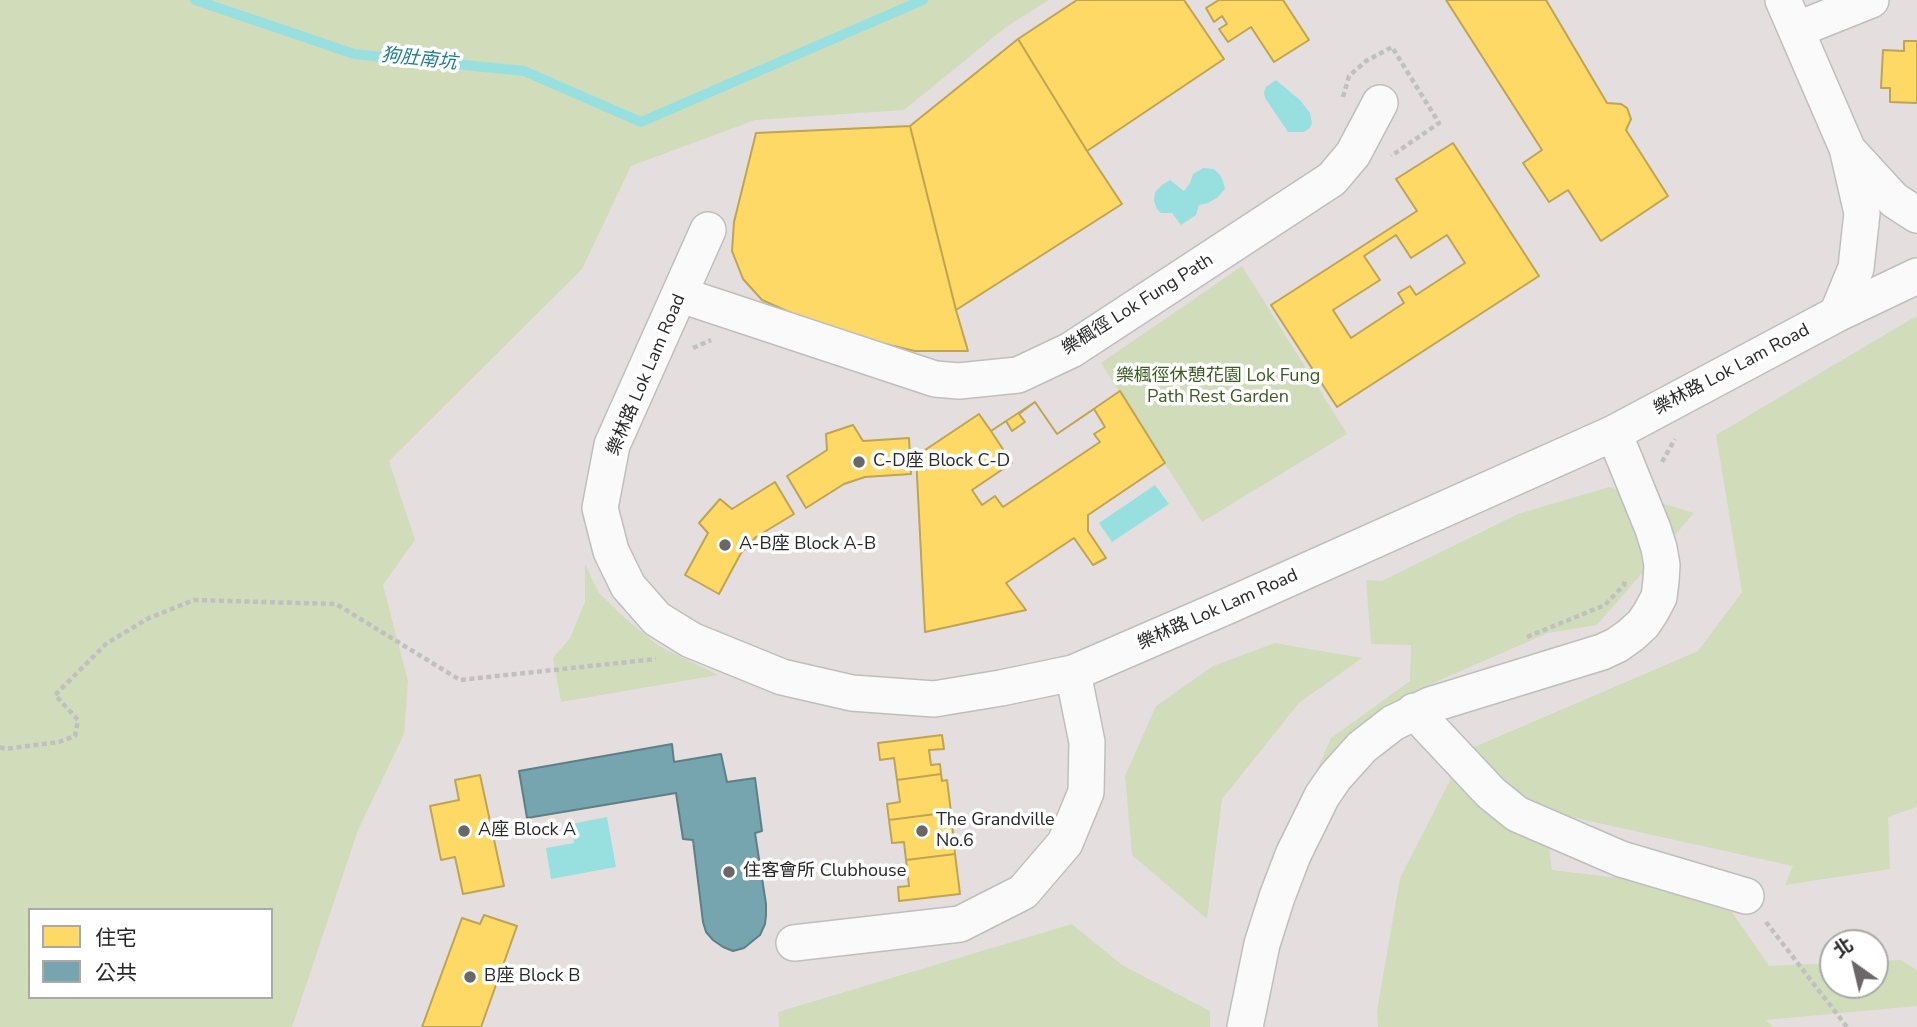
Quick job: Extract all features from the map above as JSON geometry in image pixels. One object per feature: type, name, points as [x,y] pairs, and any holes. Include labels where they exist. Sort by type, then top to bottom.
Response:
[{"type":"street","points":[[1837,314],[1856,268],[1862,213],[1847,148],[1790,15],[1871,0]]},
{"type":"street","name":"樂楓徑 Lok Fung Path","points":[[681,295],[935,379],[959,381],[1018,374],[1071,350],[1332,179],[1353,154],[1380,103]]},
{"type":"street","points":[[1847,148],[1894,200],[1917,215]]},
{"type":"street","name":"樂林路 Lok Lam Road","points":[[708,230],[612,445],[600,508],[611,551],[628,586],[657,619],[691,640],[782,677],[852,693],[934,699],[1073,673],[1243,600],[1614,433],[1837,314],[1917,276]]},
{"type":"street","points":[[1245,1027],[1270,921],[1293,855],[1322,796],[1348,761],[1374,737],[1414,711],[1445,699],[1602,652],[1617,645],[1643,624],[1659,597],[1662,565],[1653,529],[1614,433]]},
{"type":"street","points":[[794,943],[960,924],[1023,892],[1065,843],[1086,792],[1087,742],[1073,673]]},
{"type":"street","points":[[1414,711],[1491,793],[1517,814],[1621,859],[1746,896]]},
{"type":"path","points":[[1341,106],[1349,76],[1366,61],[1392,47],[1439,123],[1382,162]]},
{"type":"path","points":[[686,355],[696,346],[721,335]]},
{"type":"path","points":[[1661,463],[1675,440]]},
{"type":"path","points":[[0,747],[5,749],[75,736],[78,720],[55,695],[107,643],[149,618],[194,600],[336,604],[460,680],[661,659]]},
{"type":"path","points":[[1746,896],[1847,1027]]},
{"type":"green space","points":[[0,0],[1049,0],[1006,27],[904,110],[755,120],[631,166],[582,269],[389,461],[415,540],[383,585],[408,681],[404,734],[358,830],[292,1027],[0,1027]]},
{"type":"green space","name":"樂楓徑休憩花園 Lok Fung Path Rest Garden","points":[[1242,266],[1347,434],[1202,522],[1101,363]]},
{"type":"green space","points":[[1917,317],[1917,807],[1888,817],[1890,869],[1785,885],[1793,866],[1544,811],[1552,870],[1627,879],[1732,912],[1769,966],[1819,964],[1819,999],[1889,999],[1889,960],[1901,960],[1917,970],[1917,1006],[1766,1020],[1773,1027],[1378,1027],[1377,1011],[1400,878],[1465,751],[1698,651],[1742,592],[1716,435]]},
{"type":"green space","points":[[1609,487],[1694,513],[1597,625],[1548,633],[1433,683],[1309,789],[1331,738],[1410,681],[1411,645],[1371,644],[1366,580],[1382,581],[1518,514]]},
{"type":"green space","points":[[585,564],[599,593],[626,619],[659,646],[718,675],[561,702],[553,658],[570,638],[585,602]]},
{"type":"green space","points":[[1275,643],[1362,658],[1299,703],[1222,799],[1207,919],[1132,855],[1125,776],[1156,706],[1213,666]]},
{"type":"green space","points":[[1072,924],[1122,965],[1210,1011],[1210,1027],[779,1027],[778,1012]]},
{"type":"water","points":[[1276,80],[1301,101],[1310,113],[1312,123],[1304,132],[1288,132],[1265,98],[1266,87]]},
{"type":"water","points":[[1203,168],[1214,169],[1223,181],[1225,189],[1217,198],[1199,205],[1196,215],[1181,225],[1172,213],[1161,213],[1157,209],[1155,192],[1162,185],[1170,180],[1184,191],[1193,174]]},
{"type":"water","points":[[1155,485],[1169,504],[1112,542],[1099,523]]},
{"type":"water","points":[[607,817],[616,867],[551,879],[546,848],[574,843],[571,824]]},
{"type":"building: 住宅","points":[[1077,0],[1184,0],[1224,59],[1087,151],[1018,39]]},
{"type":"building: 住宅","points":[[1219,0],[1283,0],[1309,40],[1274,62],[1251,27],[1228,42],[1219,29],[1227,24],[1222,16],[1214,22],[1206,8]]},
{"type":"building: 住宅","points":[[1446,0],[1546,0],[1607,103],[1621,104],[1627,108],[1631,119],[1626,130],[1668,196],[1601,241],[1568,190],[1549,202],[1523,163],[1542,150]]},
{"type":"building: 住宅","points":[[1018,39],[1122,204],[956,310],[910,126]]},
{"type":"building: 住宅","points":[[1904,41],[1917,41],[1917,103],[1890,102],[1890,88],[1881,88],[1883,50],[1904,51]]},
{"type":"building: 住宅","points":[[910,126],[968,351],[915,351],[876,342],[798,316],[762,300],[743,279],[732,251],[734,222],[756,133]]},
{"type":"building: 住宅","points":[[1453,143],[1539,276],[1337,407],[1271,305],[1417,211],[1396,179]]},
{"type":"building: 住宅","points":[[1396,235],[1411,258],[1447,235],[1465,263],[1416,295],[1410,286],[1398,293],[1404,303],[1351,338],[1333,310],[1380,280],[1364,256]]},
{"type":"building: 住宅","points":[[1120,391],[1165,463],[1088,515],[1088,531],[1106,558],[1093,565],[1074,538],[1006,583],[1026,610],[925,632],[916,456],[979,414],[991,431],[1035,402],[1057,434]]},
{"type":"building: 住宅","points":[[1035,402],[1057,434],[1094,409],[1105,427],[1094,434],[1100,442],[1003,507],[995,496],[982,505],[972,490],[1012,463],[991,431],[1006,421],[1012,431],[1025,422],[1019,414]]},
{"type":"building: 住宅","name":"C-D座 Block C-D","points":[[853,425],[863,441],[909,438],[911,474],[865,477],[844,484],[806,508],[787,476],[827,450],[826,434]]},
{"type":"building: 住宅","name":"A-B座 Block A-B","points":[[775,482],[794,514],[756,537],[741,553],[719,594],[685,575],[708,533],[699,523],[720,499],[732,509]]},
{"type":"building: 住宅","points":[[942,735],[944,749],[929,750],[931,765],[940,764],[941,774],[897,780],[894,758],[880,760],[878,743]]},
{"type":"building: 住宅","points":[[941,774],[942,781],[947,780],[951,812],[889,820],[887,804],[900,802],[897,780]]},
{"type":"building: 住宅","name":"A座 Block A","points":[[480,775],[504,886],[463,894],[455,857],[441,860],[430,806],[459,800],[455,780]]},
{"type":"building: 住宅","name":"The Grandville No.6","points":[[951,812],[955,854],[906,860],[904,842],[892,843],[889,820]]},
{"type":"building: 住宅","points":[[955,854],[960,894],[899,901],[898,887],[909,886],[906,860]]},
{"type":"building: 住宅","name":"B座 Block B","points":[[484,915],[517,926],[481,1027],[422,1027],[462,918],[480,924]]},
{"type":"building: 公共","name":"住客會所 Clubhouse","points":[[672,744],[674,762],[721,754],[727,782],[755,778],[762,831],[755,833],[766,915],[760,935],[744,948],[733,951],[723,947],[706,932],[693,840],[683,839],[676,793],[527,818],[519,771]]},
{"type":"waterway","name":"狗肚南坑","points":[[195,0],[354,54],[524,71],[641,122],[923,0]]},
{"type":"place","name":"C-D座 Block C-D","points":[[859,462]]},
{"type":"place","name":"A-B座 Block A-B","points":[[725,545]]},
{"type":"place","name":"A座 Block A","points":[[464,831]]},
{"type":"place","name":"The Grandville No.6","points":[[922,831]]},
{"type":"place","name":"住客會所 Clubhouse","points":[[729,872]]},
{"type":"place","name":"B座 Block B","points":[[470,977]]}]
